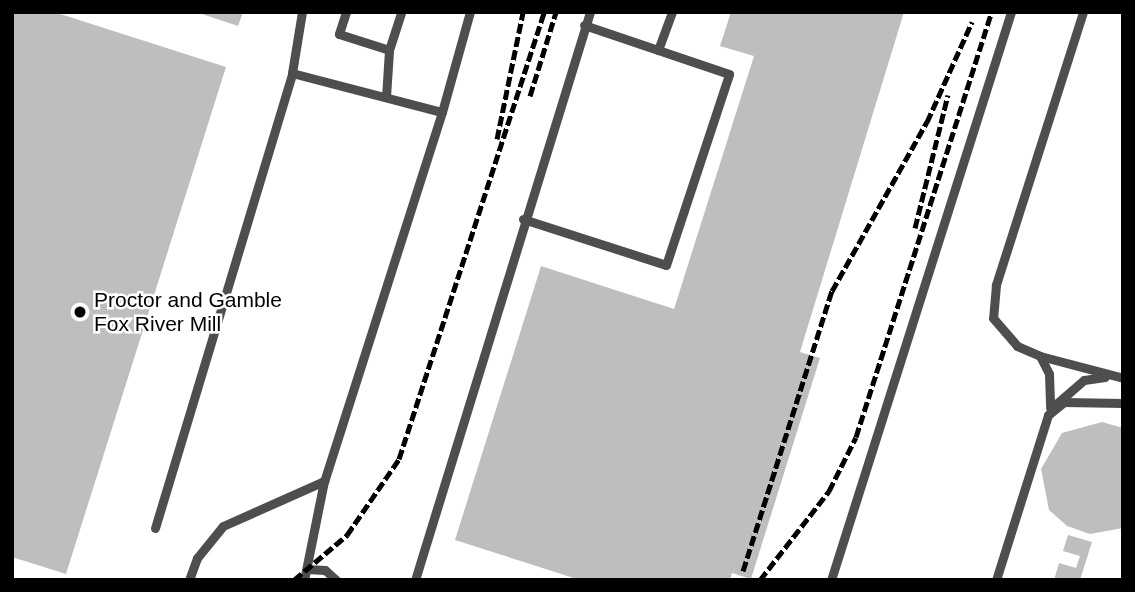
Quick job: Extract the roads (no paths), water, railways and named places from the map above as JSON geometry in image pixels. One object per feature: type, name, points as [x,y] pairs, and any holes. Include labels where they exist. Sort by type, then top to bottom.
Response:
[{"type":"lane","points":[[155,528],[292,72],[302,12]]},
{"type":"lane","points":[[346,12],[339,34],[389,50]]},
{"type":"lane","points":[[386,97],[389,50],[401,12]]},
{"type":"lane","points":[[304,580],[324,481],[442,112],[470,12]]},
{"type":"lane","points":[[415,580],[523,219],[590,12]]},
{"type":"lane","points":[[658,50],[672,12]]},
{"type":"lane","points":[[831,580],[1011,12]]},
{"type":"lane","points":[[1083,12],[992,303],[1000,330],[1040,356],[1123,378]]},
{"type":"lane","points":[[523,219],[666,265],[729,74],[584,25]]},
{"type":"lane","points":[[292,72],[442,112]]},
{"type":"lane","points":[[996,580],[1048,415],[1049,374],[1040,356]]},
{"type":"lane","points":[[1048,415],[1063,393],[1084,380],[1111,376]]},
{"type":"lane","points":[[1048,415],[1064,402],[1123,403]]},
{"type":"lane","points":[[189,580],[197,558],[223,526],[324,481]]},
{"type":"lane","points":[[307,569],[325,570],[336,580]]},
{"type":"railway","points":[[497,139],[523,12]]},
{"type":"railway","points":[[294,580],[347,535],[399,459],[544,12]]},
{"type":"railway","points":[[530,96],[556,12]]},
{"type":"railway","points":[[760,580],[829,491],[856,437],[992,12]]},
{"type":"railway","points":[[743,571],[832,291],[927,122],[972,22]]},
{"type":"railway","points":[[915,228],[948,95]]},
{"type":"place","name":"Proctor and Gamble Fox River Mill","points":[[80,312]]}]
